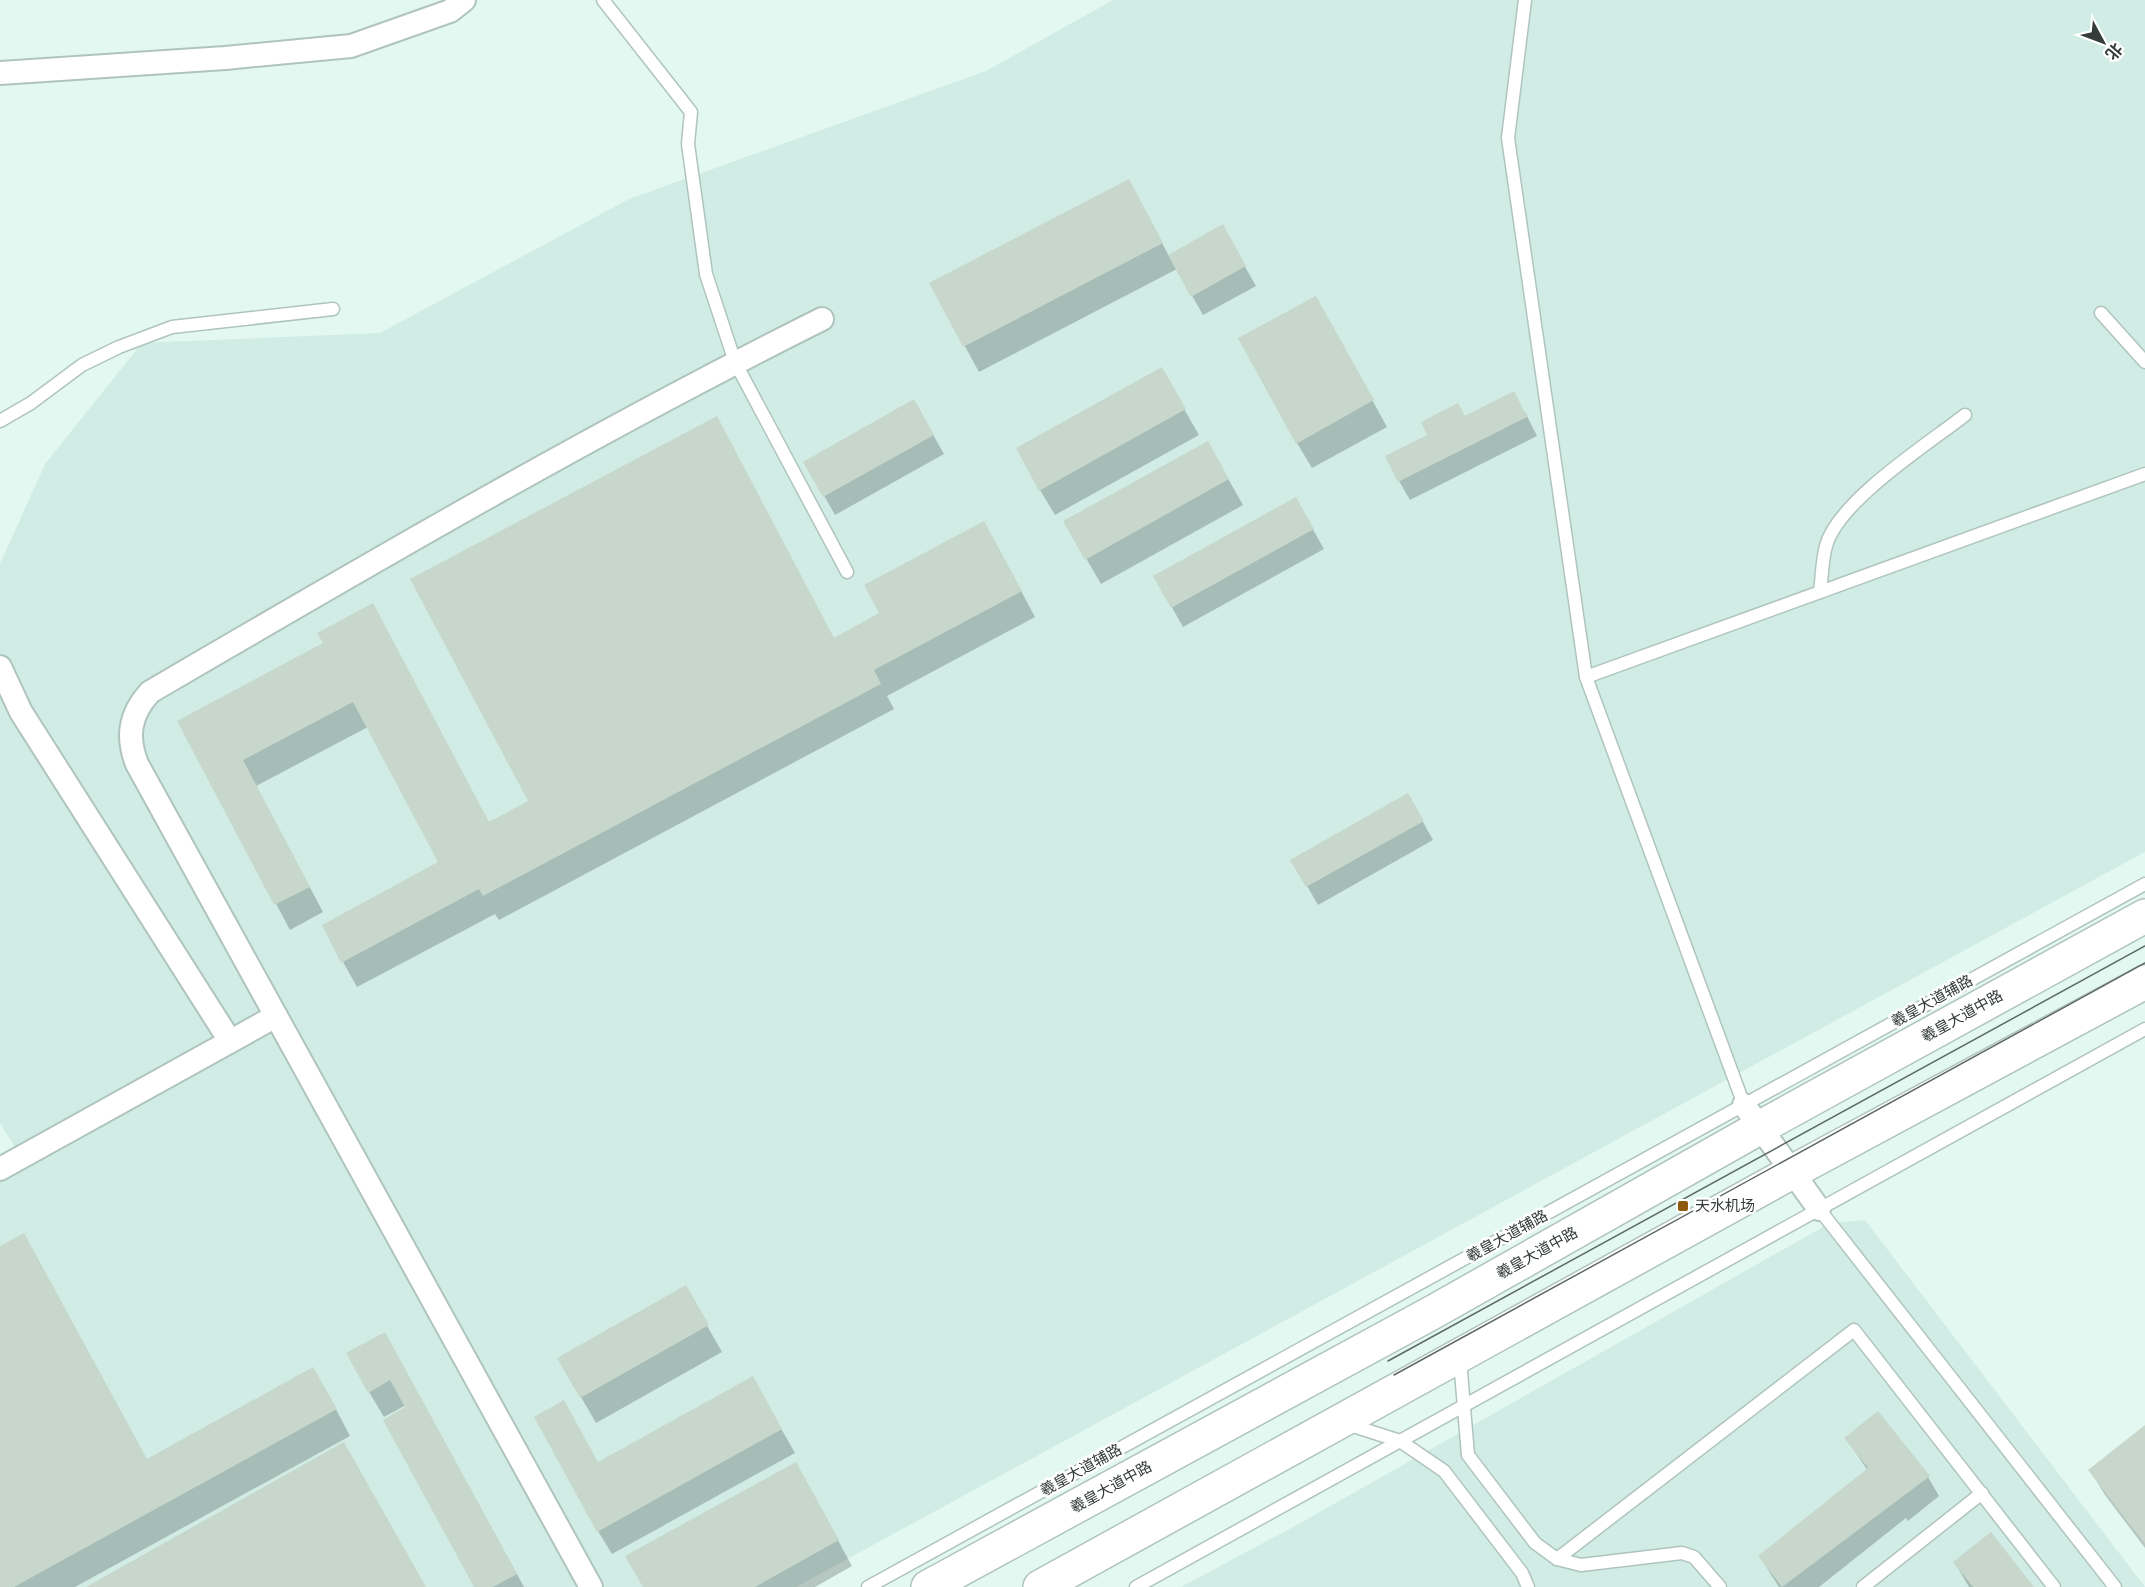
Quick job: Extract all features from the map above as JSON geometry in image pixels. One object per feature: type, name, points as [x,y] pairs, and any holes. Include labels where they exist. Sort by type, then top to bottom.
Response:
[{"type":"main road","name":"羲皇大道中路","points":[[928,1587],[1435,1311],[1751,1116],[2145,916]]},
{"type":"main road","points":[[1040,1587],[1792,1172],[2145,982]]},
{"type":"street","points":[[0,73],[225,58],[351,46],[450,10],[464,0]]},
{"type":"street","points":[[591,1587],[137,764],[131,750],[129,734],[139,704],[150,692],[387,554],[735,362],[822,319]]},
{"type":"street","points":[[0,667],[21,712],[230,1041]]},
{"type":"street","points":[[0,1169],[276,1016]]},
{"type":"street","points":[[1751,1116],[1819,1209]]},
{"type":"lane","points":[[603,0],[691,111],[688,144],[705,274],[735,362],[847,572]]},
{"type":"lane","points":[[1525,0],[1508,138],[1586,677],[1751,1116]]},
{"type":"lane","points":[[0,422],[31,403],[82,365],[119,347],[172,327],[333,309]]},
{"type":"lane","points":[[2101,313],[2145,362]]},
{"type":"lane","points":[[1820,592],[1826,545],[1847,511],[1871,488],[1965,415]]},
{"type":"lane","points":[[1586,677],[2145,474]]},
{"type":"lane","name":"羲皇大道辅路","points":[[868,1587],[1751,1116],[2145,884]]},
{"type":"lane","points":[[1136,1587],[2145,1029]]},
{"type":"lane","points":[[1819,1209],[2115,1587]]},
{"type":"lane","points":[[1557,1560],[1854,1330],[2054,1587]]},
{"type":"lane","points":[[1459,1356],[1468,1455],[1535,1543],[1557,1560],[1581,1565],[1682,1553],[1694,1557],[1720,1587]]},
{"type":"lane","points":[[1340,1422],[1400,1441],[1444,1471],[1522,1573],[1528,1587]]},
{"type":"lane","points":[[1863,1587],[1982,1494]]},
{"type":"shaded area","points":[[1113,0],[2145,0],[2145,852],[796,1587],[0,1587],[0,1169],[21,1157],[0,1123],[0,564],[45,464],[142,343],[380,333],[629,199],[986,71]]},
{"type":"shaded area","points":[[1865,1220],[2145,1587],[1181,1587],[1295,1526],[1830,1223]]},
{"type":"building","points":[[1129,179],[1163,243],[963,347],[929,283]]},
{"type":"building","points":[[1223,224],[1246,266],[1191,297],[1168,255]]},
{"type":"building","points":[[1316,296],[1374,400],[1296,444],[1238,338]]},
{"type":"building","points":[[1162,367],[1186,409],[1039,491],[1016,448]]},
{"type":"building","points":[[1514,391],[1527,417],[1398,482],[1385,456],[1427,435],[1421,422],[1458,403],[1465,416]]},
{"type":"building","points":[[914,399],[934,435],[823,497],[803,462]]},
{"type":"building","points":[[717,416],[834,638],[879,613],[864,585],[984,521],[1022,591],[874,670],[881,684],[483,896],[479,889],[341,963],[322,925],[438,862],[353,702],[243,760],[310,887],[274,905],[177,721],[323,643],[317,633],[373,603],[489,822],[528,801],[410,579]]},
{"type":"building","points":[[1208,441],[1229,479],[1085,560],[1063,521]]},
{"type":"building","points":[[1296,497],[1314,529],[1171,608],[1153,576]]},
{"type":"building","points":[[1408,793],[1424,821],[1306,887],[1290,860]]},
{"type":"building","points":[[24,1233],[147,1459],[313,1367],[337,1409],[14,1587],[0,1587],[0,1246]]},
{"type":"building","points":[[686,1285],[709,1325],[580,1398],[557,1358]]},
{"type":"building","points":[[385,1332],[517,1574],[493,1587],[474,1587],[383,1420],[405,1407],[390,1380],[368,1393],[346,1353]]},
{"type":"building","points":[[753,1376],[782,1429],[597,1532],[534,1417],[564,1400],[598,1462]]},
{"type":"building","points":[[1878,1411],[1930,1476],[1782,1587],[1758,1556],[1868,1468],[1844,1438]]},
{"type":"building","points":[[2145,1425],[2145,1544],[2088,1470]]},
{"type":"building","points":[[344,1442],[426,1587],[86,1587]]},
{"type":"building","points":[[796,1462],[839,1540],[755,1587],[643,1587],[625,1556]]},
{"type":"building","points":[[1991,1532],[2034,1587],[1973,1587],[1953,1562]]},
{"type":"tram line","points":[[1388,1361],[2145,946]]},
{"type":"tram line","points":[[1394,1375],[2145,963]]},
{"type":"place","name":"天水机场","points":[[1683,1206]]}]
